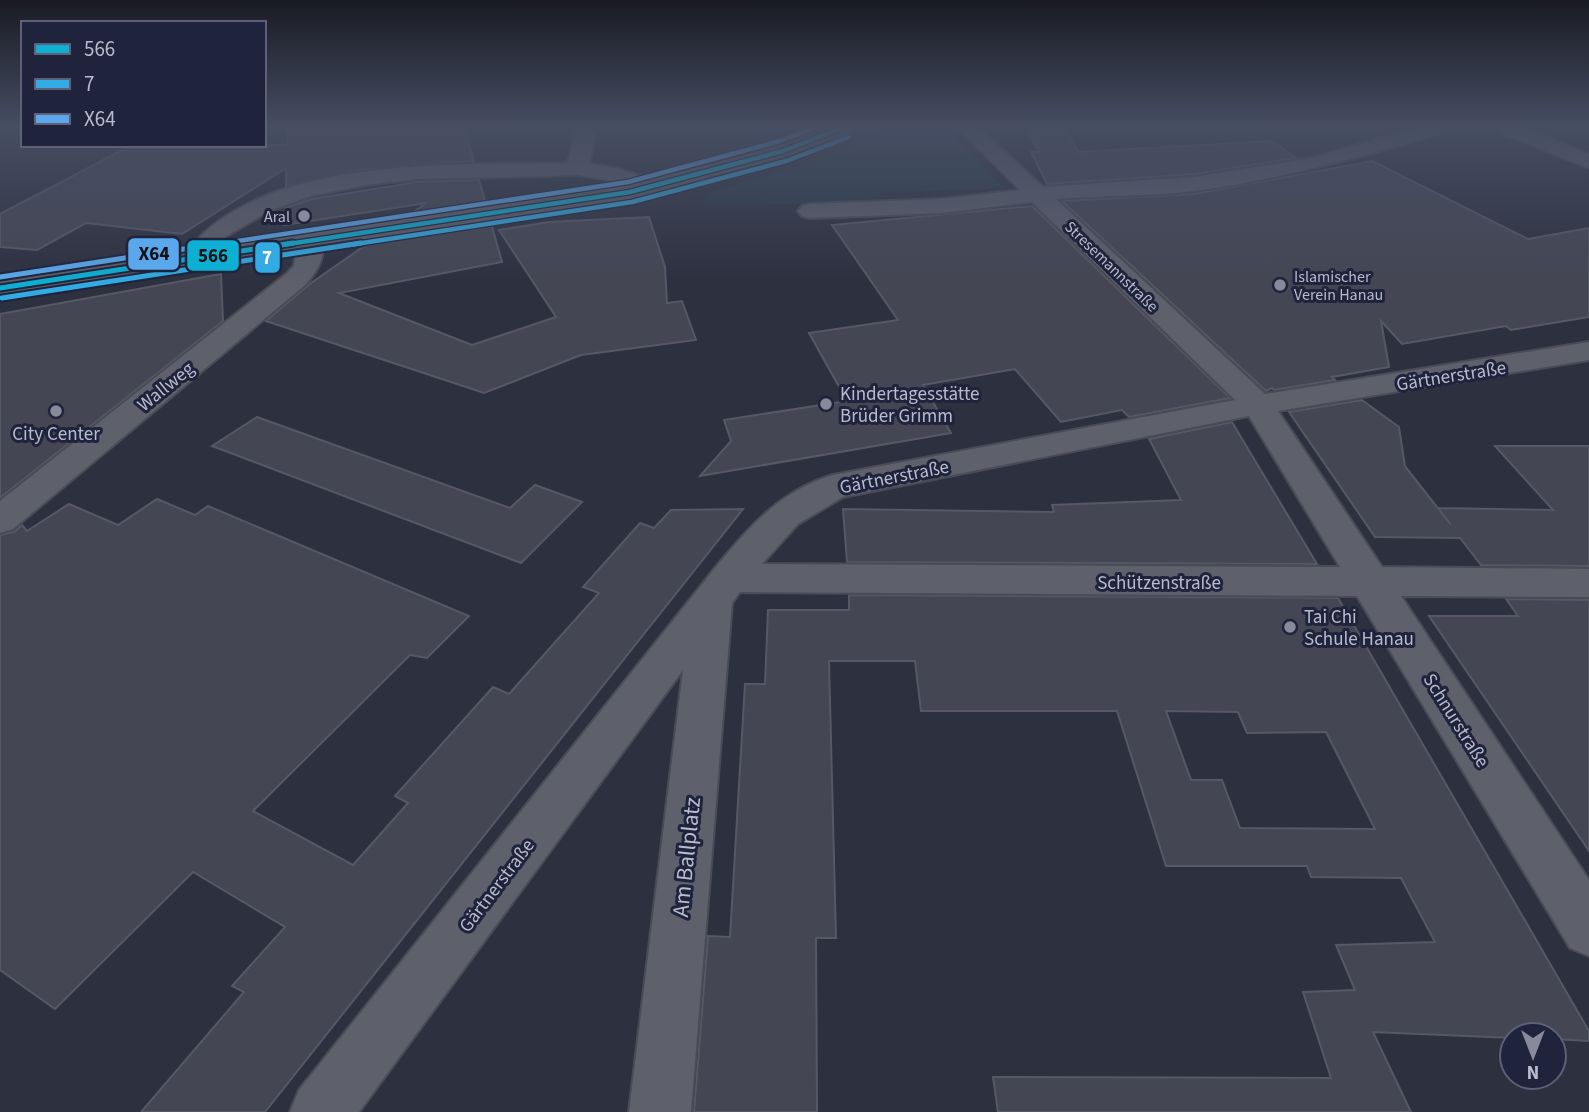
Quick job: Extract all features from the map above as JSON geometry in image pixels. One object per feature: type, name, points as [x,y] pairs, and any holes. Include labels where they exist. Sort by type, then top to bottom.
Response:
[{"type":"main road","points":[[0,288],[651,187],[680,179]]},
{"type":"street","points":[[197,257],[216,232],[261,206],[340,182],[364,179]]},
{"type":"street","points":[[626,179],[651,187]]},
{"type":"street","name":"Stresemannstraße","points":[[1021,179],[1258,405]]},
{"type":"street","points":[[810,211],[942,206],[1038,195],[1195,184],[1224,179]]},
{"type":"street","name":"Wallweg","points":[[0,520],[295,280],[307,268],[309,240]]},
{"type":"street","name":"Gärtnerstraße","points":[[321,1112],[720,590],[778,517],[800,501],[833,488],[1258,405],[1589,351]]},
{"type":"street","name":"Schnurstraße","points":[[1258,405],[1589,929]]},
{"type":"street","name":"Schützenstraße","points":[[720,590],[1589,583]]},
{"type":"street","name":"Am Ballplatz","points":[[660,1112],[720,590]]},
{"type":"shaded area","points":[[755,179],[995,179],[1004,188],[879,193],[881,203],[705,205],[704,194]]},
{"type":"building","points":[[67,179],[269,179],[182,234],[86,223],[37,250],[0,247],[0,214]]},
{"type":"building","points":[[286,179],[321,179],[286,187]]},
{"type":"building","points":[[1044,179],[1123,179],[1047,184]]},
{"type":"building","points":[[1275,179],[1408,179],[1528,239],[1589,228],[1589,317],[1511,330],[1506,326],[1402,344],[1381,321],[1389,367],[1332,377],[1335,380],[1266,391],[1062,201],[1194,194]]},
{"type":"building","points":[[479,180],[486,204],[408,216],[426,203],[284,225],[285,208],[312,199],[417,182]]},
{"type":"building","points":[[1032,206],[1230,398],[1129,417],[1122,410],[1061,422],[1015,369],[923,385],[951,433],[700,476],[731,441],[724,420],[847,401],[809,333],[898,320],[832,225]]},
{"type":"building","points":[[649,217],[665,267],[667,303],[682,301],[696,340],[581,355],[484,393],[266,321],[311,283],[370,242],[491,223],[502,262],[339,293],[472,345],[556,317],[499,230],[549,222]]},
{"type":"building","name":"City Center","points":[[221,274],[223,321],[0,498],[0,314]]},
{"type":"building","points":[[1362,400],[1399,427],[1405,466],[1451,525],[1438,508],[1553,510],[1495,446],[1589,446],[1589,566],[1481,565],[1460,538],[1375,537],[1289,412]]},
{"type":"building","points":[[257,417],[510,508],[535,485],[582,502],[521,563],[212,446]]},
{"type":"building","points":[[1232,422],[1317,564],[847,562],[843,509],[1054,512],[1052,505],[1181,500],[1149,439]]},
{"type":"building","points":[[157,499],[195,515],[208,506],[469,616],[427,658],[410,655],[253,811],[353,865],[408,803],[395,796],[493,687],[509,694],[599,593],[583,587],[640,523],[654,528],[671,510],[743,509],[265,1112],[141,1112],[244,992],[232,986],[285,927],[193,872],[55,1009],[0,970],[0,535],[14,532],[22,525],[27,531],[69,504],[118,525]]},
{"type":"building","points":[[849,595],[1338,598],[1589,1031],[1589,1041],[1568,1040],[1568,1021],[1498,1021],[1498,1037],[1373,1032],[1411,1112],[998,1112],[993,1077],[1331,1078],[1303,992],[1355,990],[1336,945],[1435,942],[1401,878],[1311,877],[1307,866],[1166,866],[1117,711],[921,711],[915,661],[829,661],[836,938],[816,938],[817,1112],[694,1112],[708,936],[730,937],[745,684],[765,684],[768,610],[849,610]],"holes":[[[1166,711],[1238,712],[1247,733],[1326,732],[1375,829],[1240,828],[1222,780],[1191,780]]]},
{"type":"building","points":[[1506,599],[1589,600],[1589,851],[1429,616],[1518,616]]},
{"type":"transit line","name":"X64","points":[[0,277],[640,179]]},
{"type":"transit line","name":"566","points":[[0,288],[630,192],[679,179]]},
{"type":"transit line","name":"7","points":[[2,298],[632,202],[719,179]]},
{"type":"place","name":"Aral","points":[[304,216]]},
{"type":"place","name":"Islamischer Verein Hanau","points":[[1280,285]]},
{"type":"place","name":"Kindertagesstätte Brüder Grimm","points":[[826,404]]},
{"type":"place","name":"City Center","points":[[56,411]]},
{"type":"place","name":"Tai Chi Schule Hanau","points":[[1290,627]]}]
